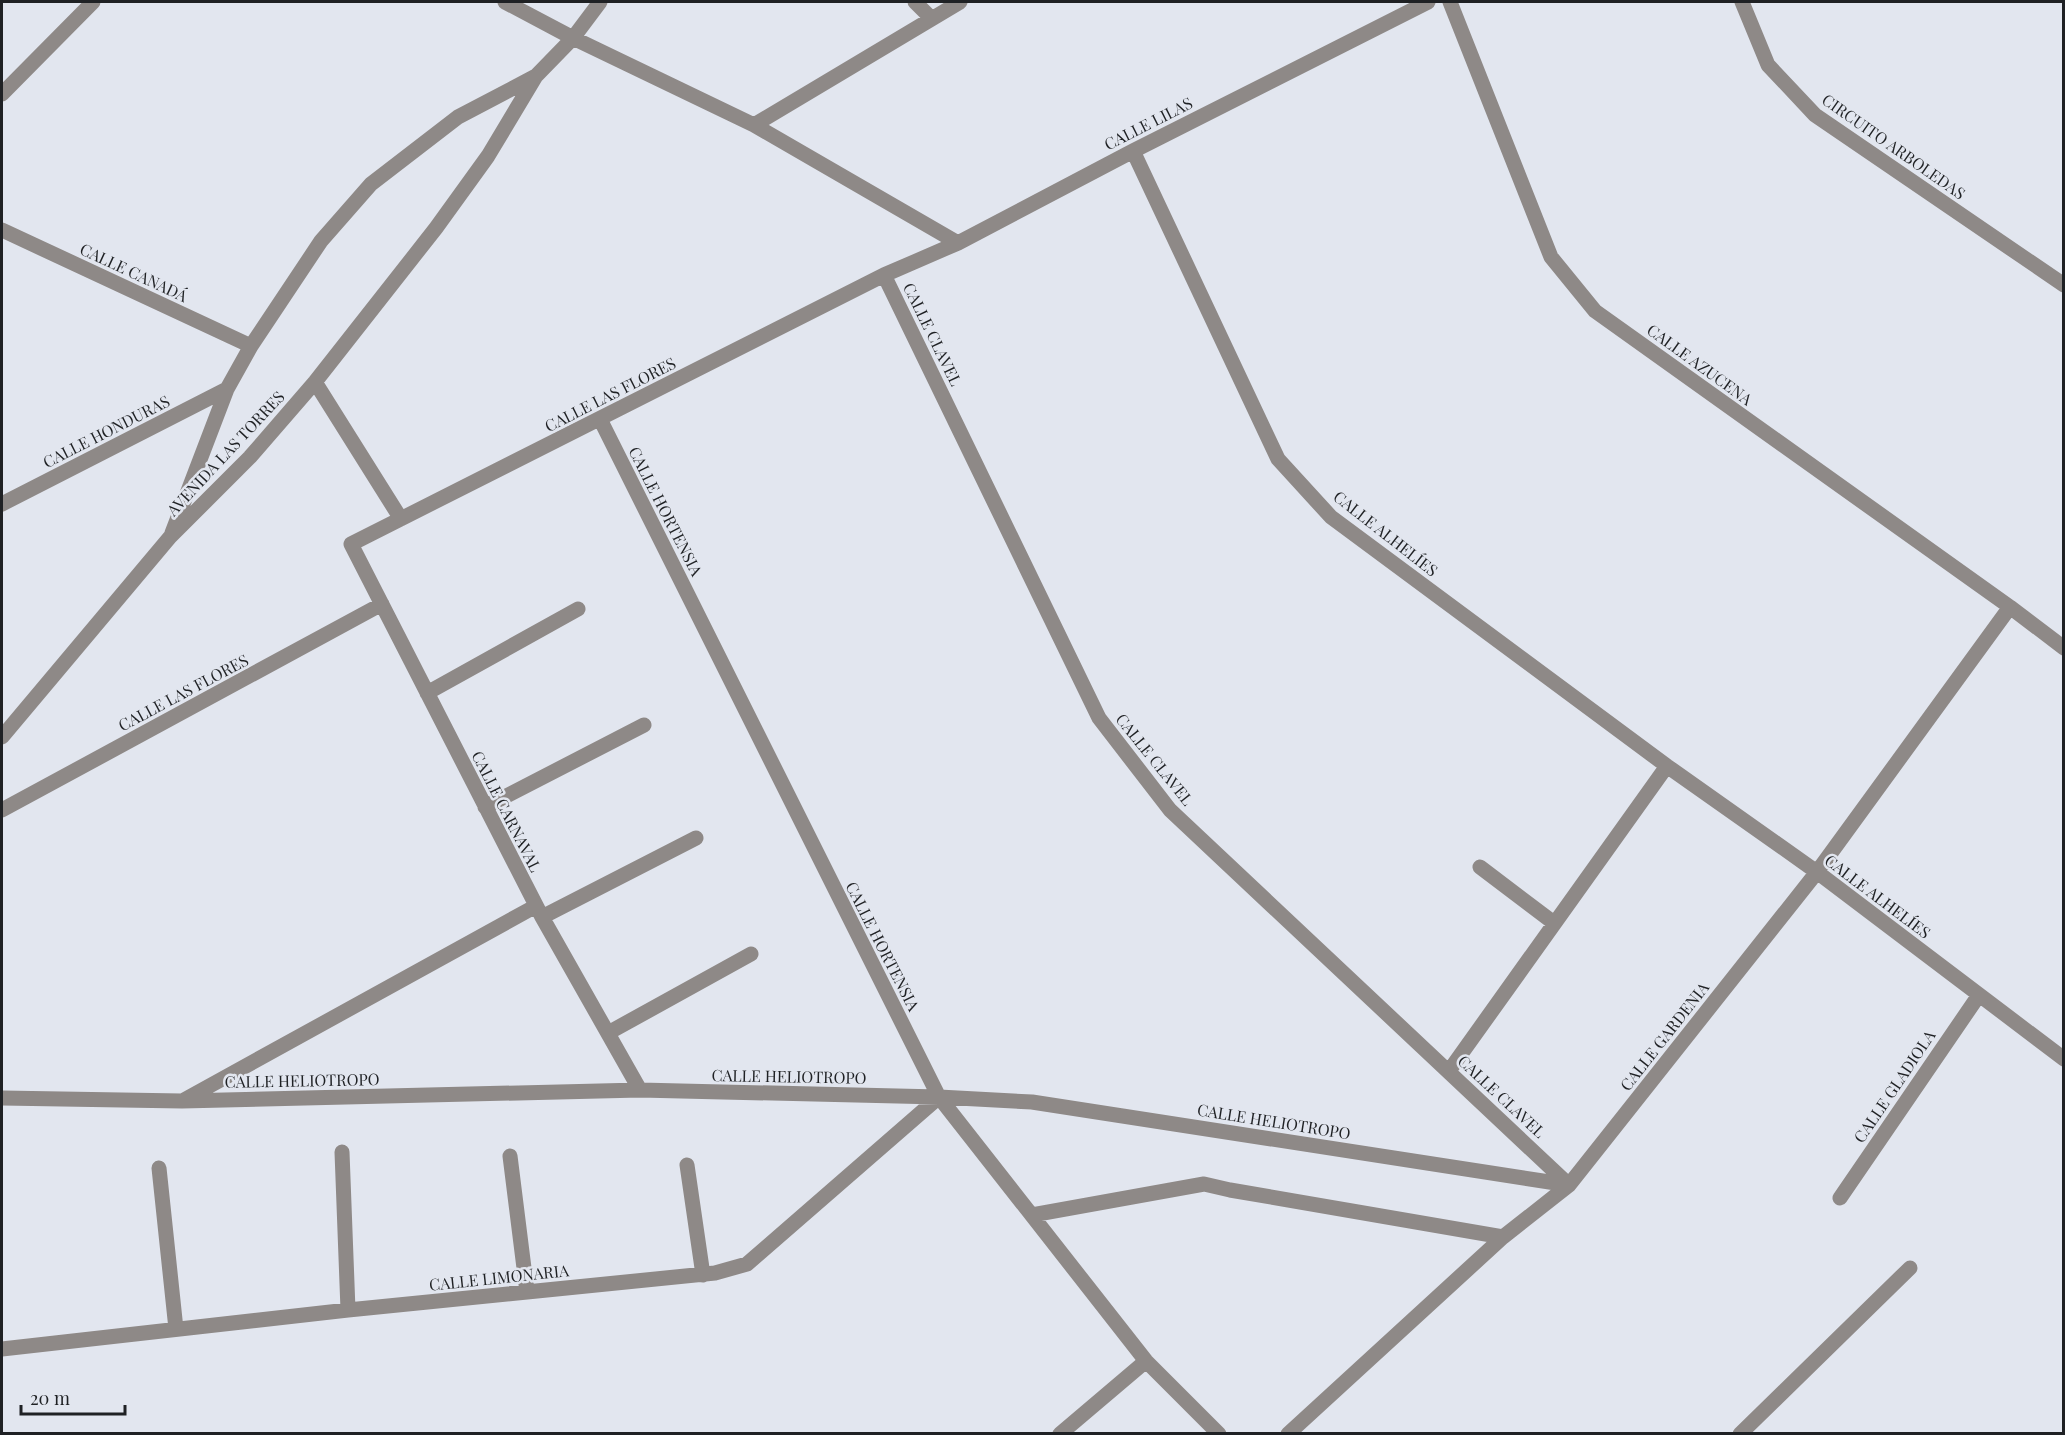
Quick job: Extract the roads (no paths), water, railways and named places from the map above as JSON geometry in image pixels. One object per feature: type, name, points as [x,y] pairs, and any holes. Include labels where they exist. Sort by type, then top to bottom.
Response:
[{"type":"street","points":[[2,94],[93,2]]},
{"type":"street","points":[[505,2],[573,38],[754,125],[958,243]]},
{"type":"street","name":"AVENIDA LAS TORRES","points":[[170,537],[250,457],[315,382],[436,228],[482,165],[536,76],[573,38],[600,2]]},
{"type":"street","points":[[915,2],[931,18]]},
{"type":"street","points":[[754,125],[960,2]]},
{"type":"street","name":"CALLE LILAS","points":[[884,275],[958,243],[1133,151],[1428,2]]},
{"type":"street","name":"CALLE AZUCENA","points":[[1450,2],[1551,257],[1595,311],[2064,648]]},
{"type":"street","name":"CIRCUITO ARBOLEDAS","points":[[1742,2],[1768,65],[1815,115],[2061,281]]},
{"type":"street","name":"AVENIDA LAS TORRES","points":[[170,537],[226,389],[250,346],[321,241],[371,184],[458,117],[536,76]]},
{"type":"street","name":"CALLE ALHELÍES","points":[[1133,151],[1278,459],[1331,517],[1667,766],[1817,872],[2064,1059]]},
{"type":"street","name":"CALLE CANADÁ","points":[[2,230],[250,346]]},
{"type":"street","name":"CALLE LAS FLORES","points":[[351,544],[884,275]]},
{"type":"street","name":"CALLE CLAVEL","points":[[884,275],[1099,718],[1170,810],[1569,1185]]},
{"type":"street","points":[[315,382],[401,519]]},
{"type":"street","name":"CALLE HONDURAS","points":[[2,504],[226,389]]},
{"type":"street","name":"CALLE HORTENSIA","points":[[600,419],[939,1097],[1146,1361],[1219,1434]]},
{"type":"street","points":[[2,737],[170,537]]},
{"type":"street","name":"CALLE CARNAVAL","points":[[351,544],[539,912],[640,1090]]},
{"type":"street","name":"CALLE LAS FLORES","points":[[2,810],[382,604]]},
{"type":"street","name":"CALLE GARDENIA","points":[[1288,1434],[1503,1237],[1569,1185],[1817,872],[2010,607]]},
{"type":"street","points":[[427,693],[578,609]]},
{"type":"street","points":[[485,807],[644,725]]},
{"type":"street","points":[[1449,1071],[1667,766]]},
{"type":"street","points":[[182,1101],[539,912],[696,838]]},
{"type":"street","points":[[1480,867],[1554,923]]},
{"type":"street","points":[[608,1033],[751,954]]},
{"type":"street","name":"CALLE GLADIOLA","points":[[1840,1198],[1979,995]]},
{"type":"street","name":"CALLE HELIOTROPO","points":[[2,1098],[182,1101],[640,1090],[939,1097],[1032,1102],[1569,1185]]},
{"type":"street","name":"CALLE LIMONARIA","points":[[2,1349],[348,1310],[703,1275],[747,1264],[939,1097]]},
{"type":"street","points":[[342,1152],[348,1310]]},
{"type":"street","points":[[510,1156],[527,1292]]},
{"type":"street","points":[[687,1165],[703,1275]]},
{"type":"street","points":[[159,1168],[176,1329]]},
{"type":"street","points":[[1032,1215],[1204,1184],[1503,1237]]},
{"type":"street","points":[[1740,1434],[1910,1268]]},
{"type":"street","points":[[1060,1434],[1146,1361]]}]
